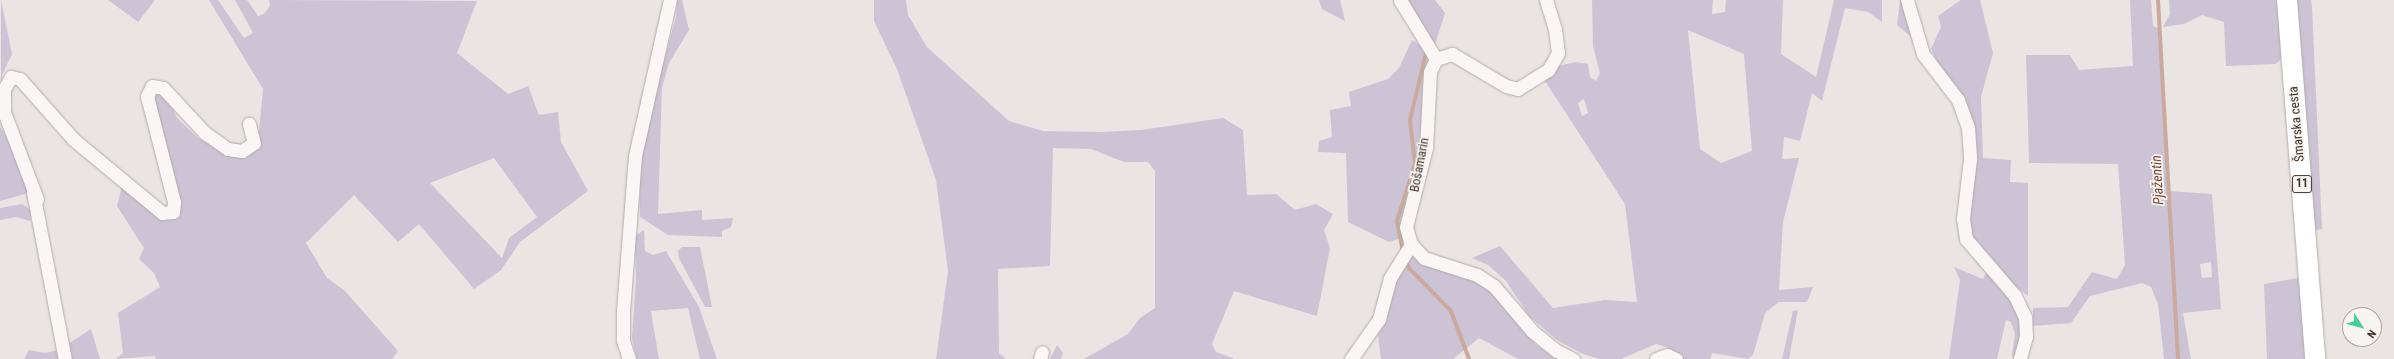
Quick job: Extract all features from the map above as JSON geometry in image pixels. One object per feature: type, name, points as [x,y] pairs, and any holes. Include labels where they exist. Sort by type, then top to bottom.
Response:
[{"type":"main road","name":"Šmarska cesta","points":[[2287,4],[2315,359]]},
{"type":"street","points":[[629,359],[623,340],[623,311],[635,156],[670,0]]},
{"type":"street","points":[[1400,0],[1436,59],[1452,54],[1506,86],[1518,88],[1548,70],[1558,53],[1555,29],[1546,0]]},
{"type":"street","points":[[1906,0],[1923,54],[1958,100],[1968,128],[1970,159],[1964,219],[1966,239],[2015,296],[2025,317],[2026,336],[2020,359]]},
{"type":"street","name":"Bošamarin","points":[[1411,244],[1406,228],[1426,148],[1430,72],[1436,59]]},
{"type":"street","points":[[65,359],[37,199],[4,112],[4,89],[12,77],[20,79],[73,139],[162,213],[172,212],[174,202],[147,96],[152,86],[163,88],[205,133],[228,149],[242,151],[254,143],[250,124]]},
{"type":"street","points":[[0,128],[37,199]]},
{"type":"street","points":[[1351,359],[1379,319],[1390,278],[1411,244],[1424,258],[1477,275],[1494,286],[1532,331],[1556,351],[1573,359]]},
{"type":"street","points":[[1656,359],[1667,355],[1676,359]]},
{"type":"shaded area","points":[[1,0],[12,54],[2,75],[1,106]]},
{"type":"shaded area","points":[[108,0],[155,0],[138,22]]},
{"type":"shaded area","points":[[209,0],[218,0],[244,38],[253,33],[235,0],[247,0],[258,16],[264,14],[270,6],[269,0],[477,1],[457,53],[508,94],[528,86],[539,115],[558,112],[561,142],[588,191],[520,242],[501,270],[474,289],[419,224],[398,242],[354,195],[306,243],[327,278],[345,291],[398,351],[392,359],[156,359],[155,356],[116,359],[123,353],[118,313],[160,287],[154,273],[139,259],[144,248],[117,206],[122,186],[174,216],[181,205],[152,96],[157,91],[167,95],[177,118],[198,138],[224,153],[258,142],[263,89]],"holes":[[[494,158],[537,217],[509,238],[502,258],[430,183]]]},
{"type":"shaded area","points":[[677,0],[682,0],[689,30],[669,63],[662,87],[658,214],[702,210],[702,220],[733,218],[731,227],[722,231],[722,237],[668,235],[640,217],[639,152],[676,17]]},
{"type":"shaded area","points":[[874,0],[906,0],[908,15],[927,47],[1009,121],[1043,131],[1100,132],[1141,130],[1223,118],[1243,130],[1247,195],[1276,194],[1295,210],[1316,204],[1333,214],[1324,230],[1330,248],[1317,316],[1234,291],[1212,344],[1216,352],[1235,359],[1084,359],[1128,334],[1140,318],[1155,308],[1155,171],[1148,162],[1124,162],[1091,149],[1053,148],[1050,266],[998,269],[999,353],[1006,359],[936,359],[948,271],[936,180],[897,69],[874,21]]},
{"type":"shaded area","points":[[1319,0],[1340,0],[1345,21],[1322,9]]},
{"type":"shaded area","points":[[1405,0],[1435,0],[1445,13],[1434,48],[1420,34],[1412,34],[1413,17]]},
{"type":"shaded area","points":[[1592,0],[1713,0],[1712,14],[1725,12],[1726,0],[1783,0],[1781,54],[1816,77],[1834,0],[1882,0],[1882,22],[1868,12],[1845,8],[1822,101],[1812,93],[1800,141],[1784,137],[1782,159],[1799,158],[1783,222],[1779,290],[1813,287],[1807,302],[1779,302],[1765,313],[1753,355],[1748,359],[1712,353],[1710,359],[1681,359],[1667,347],[1656,344],[1621,359],[1599,359],[1583,354],[1557,340],[1529,316],[1506,281],[1488,265],[1472,258],[1500,246],[1553,308],[1605,300],[1637,302],[1625,204],[1545,81],[1558,66],[1576,62],[1588,64],[1590,77],[1596,81],[1600,73],[1593,46]],"holes":[[[1688,30],[1744,54],[1752,151],[1721,163],[1700,149]],[[1584,99],[1588,113],[1582,116],[1578,103]]]},
{"type":"shaded area","points":[[1900,0],[1905,0],[1915,40],[1897,25]]},
{"type":"shaded area","points":[[1961,0],[1980,0],[1993,53],[1981,97],[1983,158],[2011,160],[2010,182],[2028,183],[2028,296],[2009,281],[1971,239],[1968,223],[1974,135],[1931,49],[1941,27],[1938,16]]},
{"type":"shaded area","points":[[2130,0],[2151,0],[2153,26],[2158,28],[2169,191],[2212,194],[2221,309],[2183,313],[2191,359],[2164,359],[2158,304],[2151,287],[2142,283],[2090,296],[2071,323],[2033,326],[2033,308],[2068,307],[2092,272],[2117,279],[2125,265],[2118,164],[2029,163],[2026,55],[2070,55],[2079,70],[2133,66]],"holes":[[[2211,262],[2212,277],[2202,278],[2200,264]]]},
{"type":"shaded area","points":[[2169,0],[2278,0],[2283,57],[2276,64],[2226,66],[2224,22],[2202,15],[2184,24],[2163,27],[2170,14]]},
{"type":"shaded area","points":[[2296,0],[2311,0],[2312,6],[2322,229],[2313,231]]},
{"type":"shaded area","points":[[1412,40],[1431,53],[1423,81],[1421,152],[1407,197],[1401,238],[1389,242],[1348,222],[1346,153],[1318,152],[1319,141],[1332,137],[1330,110],[1351,106],[1349,92],[1388,79],[1399,68]]},
{"type":"shaded area","points":[[0,127],[18,155],[28,193],[0,201]]},
{"type":"shaded area","points":[[22,204],[31,210],[30,221],[16,217],[0,220],[0,208]]},
{"type":"shaded area","points":[[644,230],[645,251],[653,255],[666,251],[699,307],[717,359],[700,359],[688,308],[651,311],[659,359],[637,359],[632,338],[636,280],[635,236]]},
{"type":"shaded area","points":[[682,247],[700,247],[712,307],[705,307],[679,258],[678,251]]},
{"type":"shaded area","points":[[1405,251],[1481,280],[1536,345],[1558,359],[1518,359],[1479,338],[1453,359],[1381,359],[1378,335],[1398,260]]},
{"type":"shaded area","points":[[1954,267],[1983,279],[1987,271],[2014,302],[2023,332],[2015,359],[2012,355],[2015,334],[2011,322],[2006,320],[1997,359],[1949,359],[1960,280]]},
{"type":"shaded area","points":[[2298,278],[2307,359],[2267,359],[2264,284]]},
{"type":"shaded area","points":[[1798,310],[1789,359],[1782,359],[1793,311]]},
{"type":"shaded area","points":[[91,329],[100,359],[71,359],[68,344]]},
{"type":"shaded area","points":[[1057,345],[1063,353],[1061,359],[1050,359]]},
{"type":"shaded area","points":[[29,350],[45,353],[59,350],[62,359],[24,359]]},
{"type":"waterway","name":"Pjažentin","points":[[2158,0],[2178,359]]},
{"type":"waterway","points":[[1403,252],[1397,221],[1415,164],[1410,120],[1427,49]]},
{"type":"waterway","points":[[1405,259],[1409,268],[1451,311],[1469,359]]}]
